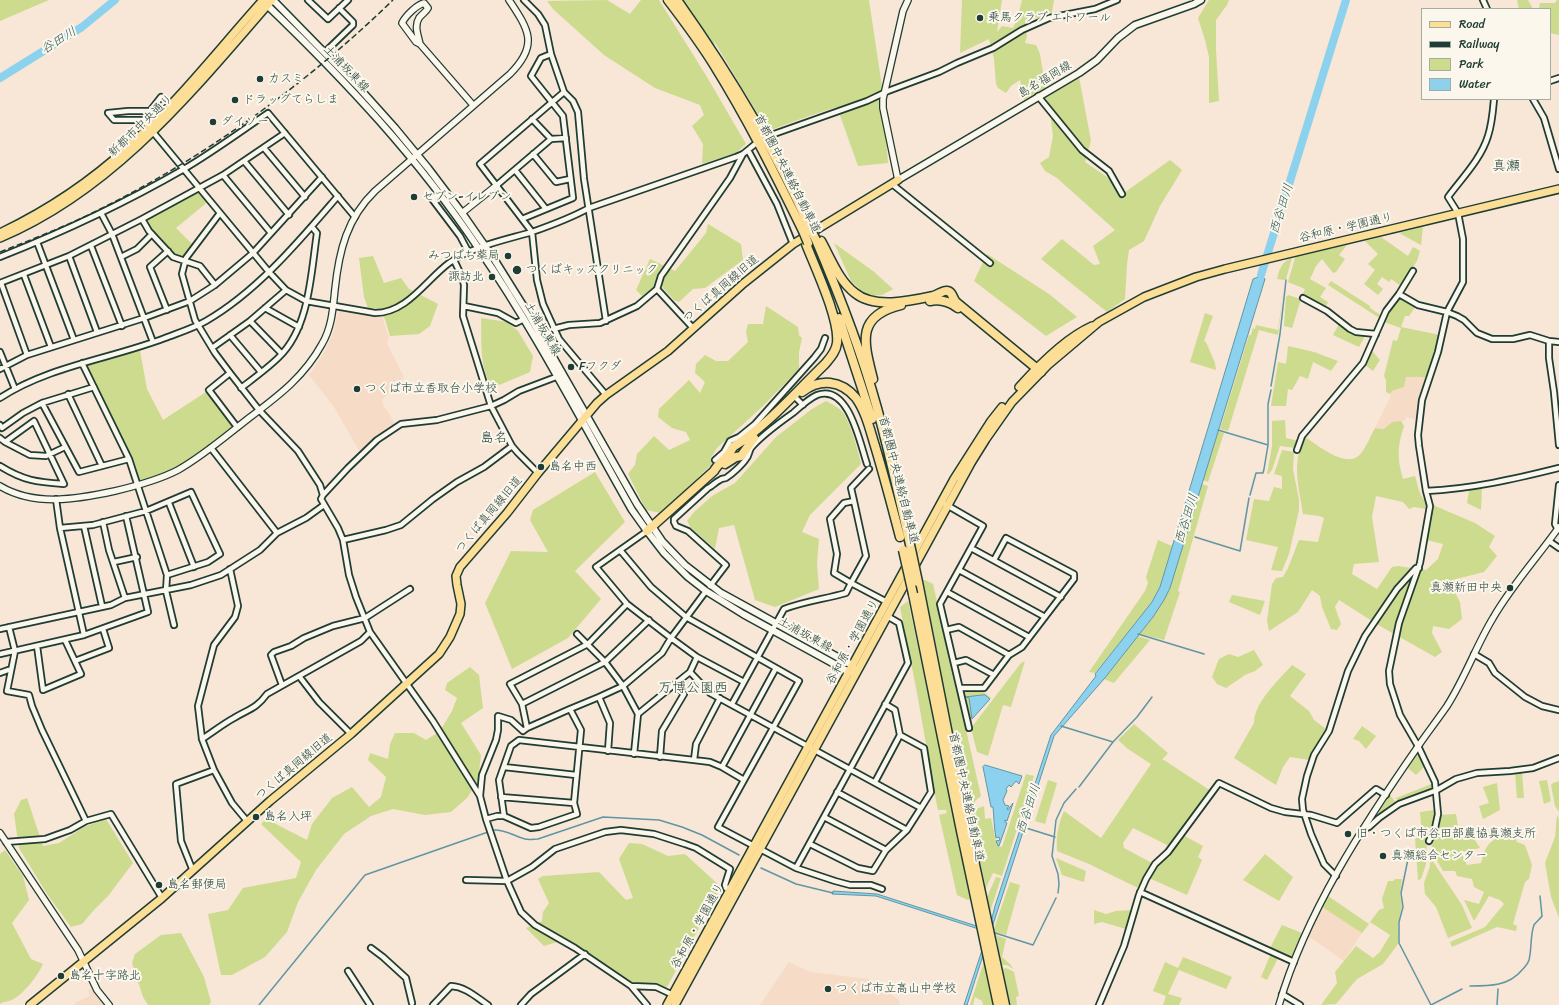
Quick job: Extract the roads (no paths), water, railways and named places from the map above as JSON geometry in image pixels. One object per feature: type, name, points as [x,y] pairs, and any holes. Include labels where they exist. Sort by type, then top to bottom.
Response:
[{"type":"highway","name":"首都圏中央連絡自動車道","points":[[668,0],[713,63],[734,98],[781,186],[807,229]]},
{"type":"highway","name":"首都圏中央連絡自動車道","points":[[677,0],[717,58],[752,114],[798,201],[812,241],[839,295],[860,354],[886,442],[909,540],[956,778],[1005,1005]]},
{"type":"highway","name":"首都圏中央連絡自動車道","points":[[812,241],[856,370],[873,426],[904,550],[998,1005]]},
{"type":"highway","points":[[812,241],[841,278],[854,293],[860,297],[873,302],[895,302],[934,296],[944,291],[948,291],[951,293],[956,302],[1039,370]]},
{"type":"highway","points":[[649,529],[714,471],[716,467],[732,452],[733,447],[744,441],[757,430],[833,355],[837,345],[836,325],[812,241]]},
{"type":"highway","points":[[886,442],[882,409],[866,348],[867,330],[878,313],[892,307],[938,300],[952,304],[983,325]]},
{"type":"highway","points":[[714,471],[719,470],[728,461],[741,456],[758,432],[805,390],[816,383],[822,382],[835,384],[850,392],[856,398],[868,421],[900,537]]},
{"type":"main road","name":"島名福岡線","points":[[895,182],[1088,67],[1097,60],[1118,38],[1135,25],[1194,4],[1201,0]]},
{"type":"main road","name":"土浦坂東線","points":[[268,1],[325,52],[360,89],[462,213],[556,377],[584,418],[637,504],[649,529],[672,562],[706,591],[743,614],[774,627]]},
{"type":"main road","name":"土浦坂東線","points":[[268,1],[414,156],[439,192],[482,247],[529,315],[584,418]]},
{"type":"main road","name":"新都市中央通り","points":[[0,238],[31,223],[88,188],[118,165],[268,1]]},
{"type":"main road","name":"新都市中央通り","points":[[0,233],[47,207],[84,183],[151,129]]},
{"type":"main road","name":"つくば真岡線旧道","points":[[30,1005],[162,898],[281,791],[406,685],[438,654],[450,637],[461,609],[456,576],[460,566],[503,518],[584,418],[606,395],[668,351],[744,283],[793,244],[895,182]]},
{"type":"main road","name":"谷和原・学園通り","points":[[852,670],[887,616],[944,504],[957,474],[992,421],[1022,383],[1039,370],[1055,352],[1083,330],[1124,307],[1166,288],[1196,277],[1258,260],[1559,189]]},
{"type":"main road","name":"谷和原・学園通り","points":[[675,1005],[757,848],[812,748],[887,602],[944,504]]},
{"type":"main road","name":"土浦坂東線","points":[[649,529],[677,558],[710,586],[774,627],[852,670]]},
{"type":"main road","name":"谷和原・学園通り","points":[[667,1005],[730,890],[757,848]]},
{"type":"street","points":[[308,0],[328,19],[348,0]]},
{"type":"street","points":[[0,486],[16,493],[35,498],[56,499],[85,498],[137,486],[177,470],[210,448],[296,380],[313,361],[331,325],[340,250],[355,217],[370,196],[414,156],[518,67],[522,61],[527,51],[528,37],[526,27],[509,0]]},
{"type":"street","points":[[524,0],[538,14],[545,25],[551,54],[564,92],[573,101],[578,112],[584,179],[606,321]]},
{"type":"street","points":[[908,0],[903,11],[883,100],[895,182],[990,263]]},
{"type":"street","points":[[774,134],[854,106],[939,72],[993,48],[1022,30],[1048,18],[1095,9],[1117,0]]},
{"type":"street","points":[[420,44],[417,35],[417,25],[419,18],[428,9],[428,6],[424,3],[420,4],[404,19],[402,23],[416,42],[420,44],[473,105]]},
{"type":"street","points":[[325,52],[353,25],[353,22],[339,8]]},
{"type":"street","points":[[405,28],[413,29],[417,25]]},
{"type":"street","points":[[522,219],[573,198],[563,116],[531,76],[541,58],[551,54]]},
{"type":"street","points":[[564,92],[480,164],[532,232],[537,280],[543,304],[553,329],[559,339],[606,395]]},
{"type":"street","points":[[1038,96],[1082,150],[1109,172],[1122,194]]},
{"type":"street","points":[[162,97],[150,111],[108,113],[114,120],[143,120],[253,253],[286,290],[306,301],[375,313],[391,310],[411,298],[449,263],[482,247],[569,219],[589,208],[743,154],[754,145]]},
{"type":"street","points":[[1428,841],[1436,821],[1436,782],[1400,715],[1390,684],[1389,671],[1399,622],[1419,568],[1430,506],[1419,446],[1422,400],[1438,352],[1447,312],[1463,282],[1463,239],[1458,213],[1448,198],[1472,166],[1483,148],[1488,135],[1494,100]]},
{"type":"street","points":[[1534,100],[1544,118],[1557,155],[1559,169]]},
{"type":"street","points":[[0,257],[101,213],[184,169],[268,113],[355,217]]},
{"type":"street","points":[[532,119],[551,139]]},
{"type":"street","points":[[27,354],[0,283],[24,275],[91,246],[223,175],[285,134]]},
{"type":"street","points":[[462,213],[551,139],[566,138]]},
{"type":"street","points":[[264,148],[305,196]]},
{"type":"street","points":[[748,150],[777,204],[793,244]]},
{"type":"street","points":[[533,154],[556,182],[570,179]]},
{"type":"street","points":[[553,329],[569,325],[600,323],[606,321],[637,306],[657,289],[661,276],[730,178],[743,154]]},
{"type":"street","points":[[244,161],[289,215]]},
{"type":"street","points":[[515,170],[546,209]]},
{"type":"street","points":[[223,175],[272,233]]},
{"type":"street","points":[[0,369],[27,354],[97,332],[122,326],[190,301],[215,285],[253,253],[322,177]]},
{"type":"street","points":[[439,192],[432,199],[460,236],[469,253]]},
{"type":"street","points":[[0,398],[39,378],[82,363],[153,342],[207,320],[235,301],[269,272],[312,227],[338,196]]},
{"type":"street","points":[[101,213],[112,234],[153,342]]},
{"type":"street","points":[[220,213],[185,262],[182,274],[197,325],[241,388],[259,410],[298,451],[320,485],[324,495]]},
{"type":"street","points":[[142,219],[149,231],[173,257],[200,266],[215,285]]},
{"type":"street","points":[[241,388],[282,354],[299,327],[304,313],[317,233],[312,227]]},
{"type":"street","points":[[121,257],[137,249],[152,234]]},
{"type":"street","points":[[37,242],[74,340]]},
{"type":"street","points":[[91,246],[122,326]]},
{"type":"street","points":[[167,310],[150,267],[168,251]]},
{"type":"street","points":[[68,256],[97,332]]},
{"type":"street","points":[[454,260],[464,285],[463,316],[491,406],[512,446],[518,454],[538,473]]},
{"type":"street","points":[[1296,450],[1302,436],[1363,363],[1386,311],[1399,294],[1413,271]]},
{"type":"street","points":[[24,275],[51,347]]},
{"type":"street","points":[[657,289],[693,328]]},
{"type":"street","points":[[212,348],[250,321],[286,290]]},
{"type":"street","points":[[1399,294],[1418,305],[1447,312],[1464,320],[1482,336],[1492,339],[1513,339],[1530,335],[1549,341],[1559,342]]},
{"type":"street","points":[[1303,298],[1327,311],[1356,332],[1376,334]]},
{"type":"street","points":[[464,306],[498,313],[516,323],[524,319]]},
{"type":"street","points":[[265,308],[299,327]]},
{"type":"street","points":[[250,321],[282,354]]},
{"type":"street","points":[[230,335],[260,372]]},
{"type":"street","points":[[715,460],[724,452],[730,441],[739,438],[755,424],[786,387],[814,358],[821,349],[825,338]]},
{"type":"street","points":[[1549,341],[1549,358],[1559,445]]},
{"type":"street","points":[[0,352],[15,389]]},
{"type":"street","points":[[82,363],[129,459],[167,575],[166,591],[174,625]]},
{"type":"street","points":[[230,374],[209,390],[237,427]]},
{"type":"street","points":[[556,377],[519,391],[491,406],[437,420],[401,424],[377,440],[348,468],[321,499],[338,528],[343,540],[349,575],[370,632],[432,721],[480,796],[486,819],[507,880],[522,912],[534,925],[585,954],[631,986],[647,1005]]},
{"type":"street","points":[[0,425],[2,428],[23,413],[42,403],[94,387]]},
{"type":"street","points":[[786,387],[791,392]]},
{"type":"street","points":[[68,394],[102,466]]},
{"type":"street","points":[[710,586],[726,565],[688,530],[676,526],[674,519],[708,488],[713,486],[721,479],[726,478],[747,459],[751,449],[766,433],[814,397],[826,394],[831,395],[841,401],[851,415],[867,464]]},
{"type":"street","points":[[798,399],[803,405]]},
{"type":"street","points":[[42,403],[79,472],[129,459]]},
{"type":"street","points":[[0,466],[11,473],[32,481],[64,484],[34,421],[5,442]]},
{"type":"street","points":[[0,438],[30,455],[46,456],[65,447]]},
{"type":"street","points":[[343,540],[401,525],[433,499],[457,482],[484,467],[512,446]]},
{"type":"street","points":[[210,448],[277,533]]},
{"type":"street","points":[[1426,490],[1450,490],[1492,484],[1559,468]]},
{"type":"street","points":[[732,704],[784,609],[803,602],[824,599],[846,593],[850,583],[866,556],[851,488],[869,469]]},
{"type":"street","points":[[1279,1005],[1294,962],[1314,915],[1336,876],[1386,795],[1450,700],[1501,606],[1536,556],[1549,542],[1558,529],[1555,524],[1559,485]]},
{"type":"street","points":[[60,528],[84,526],[146,511],[191,492],[220,554],[208,562],[167,575]]},
{"type":"street","points":[[56,499],[60,528],[84,635]]},
{"type":"street","points":[[854,501],[844,504],[830,519],[837,554],[834,573],[887,602]]},
{"type":"street","points":[[169,502],[194,567]]},
{"type":"street","points":[[944,504],[983,526],[940,604],[969,728]]},
{"type":"street","points":[[0,629],[111,605],[125,598],[166,591],[208,580],[221,575],[260,550],[277,533],[306,518],[324,505]]},
{"type":"street","points":[[0,654],[84,635],[148,612],[137,557],[126,516]]},
{"type":"street","points":[[103,522],[109,550],[125,598]]},
{"type":"street","points":[[84,526],[102,606]]},
{"type":"street","points":[[649,529],[596,567],[627,604],[698,657],[744,682]]},
{"type":"street","points":[[960,688],[984,688],[1009,655],[1022,647],[1074,579],[1074,574],[1006,538],[994,560]]},
{"type":"street","points":[[1549,542],[1559,548]]},
{"type":"street","points":[[971,548],[1060,597]]},
{"type":"street","points":[[620,550],[651,587],[686,617],[799,681],[718,827],[796,868],[850,885],[871,885],[882,889]]},
{"type":"street","points":[[114,562],[137,557]]},
{"type":"street","points":[[1336,876],[1324,864],[1304,814],[1302,799],[1310,765],[1314,755],[1331,726],[1348,671],[1365,636],[1401,584],[1416,568],[1419,568]]},
{"type":"street","points":[[230,569],[238,611],[214,645],[198,706],[202,739],[214,770],[232,803],[247,821]]},
{"type":"street","points":[[959,570],[1045,617]]},
{"type":"street","points":[[282,685],[271,655],[274,652],[291,646],[304,638],[334,626],[365,618],[410,589]]},
{"type":"street","points":[[480,796],[482,775],[496,740],[498,716],[511,720],[523,731],[623,686],[662,653],[686,617],[706,591]]},
{"type":"street","points":[[947,592],[1029,637]]},
{"type":"street","points":[[528,728],[522,704],[510,684],[588,644],[627,604]]},
{"type":"street","points":[[796,868],[908,663],[899,623],[887,616]]},
{"type":"street","points":[[522,704],[606,662],[649,620]]},
{"type":"street","points":[[9,627],[15,651],[7,691],[29,695],[42,730],[86,822]]},
{"type":"street","points":[[946,630],[959,627],[1009,655]]},
{"type":"street","points":[[75,661],[109,648],[103,629]]},
{"type":"street","points":[[202,739],[259,704],[267,694],[361,641],[370,632]]},
{"type":"street","points":[[577,634],[606,662],[623,686],[638,714],[634,754]]},
{"type":"street","points":[[37,646],[43,690],[81,674],[65,640]]},
{"type":"street","points":[[1474,654],[1489,663],[1495,673],[1525,696],[1542,706],[1559,710]]},
{"type":"street","points":[[638,714],[690,672],[698,657]]},
{"type":"street","points":[[954,663],[966,660],[994,675]]},
{"type":"street","points":[[722,767],[776,668]]},
{"type":"street","points":[[0,673],[11,670]]},
{"type":"street","points":[[690,672],[710,693],[921,808]]},
{"type":"street","points":[[299,676],[319,702],[350,734]]},
{"type":"street","points":[[660,757],[662,731],[684,694],[675,684]]},
{"type":"street","points":[[599,697],[610,723],[608,751]]},
{"type":"street","points":[[694,760],[696,744],[720,698]]},
{"type":"street","points":[[875,782],[900,735],[895,710],[885,704]]},
{"type":"street","points":[[486,819],[496,816],[504,816],[531,828],[539,827],[577,814],[574,803],[581,730],[570,709]]},
{"type":"street","points":[[810,844],[858,868],[873,871],[886,850],[907,830],[930,792],[924,748],[900,735]]},
{"type":"street","points":[[504,816],[499,780],[511,746],[519,740],[710,762],[744,780]]},
{"type":"street","points":[[1364,829],[1369,828],[1379,818],[1399,804],[1437,790],[1456,779],[1470,774],[1533,768],[1559,758]]},
{"type":"street","points":[[504,767],[576,774]]},
{"type":"street","points":[[193,871],[181,841],[176,784],[214,770]]},
{"type":"street","points":[[1099,1005],[1124,946],[1140,892],[1155,864],[1168,852],[1219,783],[1271,808],[1285,812],[1304,814],[1337,823],[1376,790],[1386,795]]},
{"type":"street","points":[[837,792],[907,830]]},
{"type":"street","points":[[501,798],[574,803]]},
{"type":"street","points":[[6,842],[45,839],[70,830],[86,822],[111,814],[162,898]]},
{"type":"street","points":[[824,817],[886,850]]},
{"type":"street","points":[[466,880],[507,880],[532,867],[555,850],[605,832],[621,830],[654,834],[696,848],[730,869],[725,885],[726,888],[730,890]]},
{"type":"street","points":[[0,833],[84,962],[94,986],[109,1005]]},
{"type":"street","points":[[1140,892],[1294,962]]},
{"type":"street","points":[[371,948],[406,978],[413,1004]]},
{"type":"street","points":[[522,1005],[531,994],[585,954]]},
{"type":"street","points":[[348,971],[370,1005]]},
{"type":"street","points":[[433,1005],[451,986],[468,991],[488,1005]]},
{"type":"street","points":[[631,986],[656,987],[673,995]]},
{"type":"street","points":[[1282,994],[1300,1005]]},
{"type":"water","points":[[1266,266],[1262,276],[1265,279],[1170,588],[1153,617],[1104,679],[1054,736],[967,1005],[964,1005],[988,932],[876,896],[832,894],[833,891],[877,894],[989,930],[995,906],[1051,735],[1096,676],[1095,674],[1152,602],[1160,587],[1253,279],[1258,277],[1261,267]]},
{"type":"water","points":[[985,695],[990,699],[972,719],[969,698],[966,697]]},
{"type":"water","points":[[985,765],[1022,776],[1019,784],[1016,781],[1011,787],[1009,785],[1006,789],[1007,791],[1003,800],[1005,805],[1009,806],[1007,809],[1008,810],[1013,803],[1007,821],[1005,820],[1007,823],[999,846],[996,841],[1000,840],[999,837],[996,838],[993,807],[991,807],[983,767]]},
{"type":"waterway","name":"谷田川","points":[[0,78],[82,27],[115,0]]},
{"type":"waterway","name":"西谷田川","points":[[1261,275],[1346,0]]},
{"type":"waterway","points":[[1271,386],[1280,334],[1286,280]]},
{"type":"waterway","points":[[1250,495],[1256,473],[1263,473],[1264,469],[1268,445],[1268,404],[1271,390]]},
{"type":"waterway","points":[[1218,430],[1268,445]]},
{"type":"waterway","points":[[1195,537],[1240,551],[1249,498]]},
{"type":"waterway","points":[[1138,634],[1204,654]]},
{"type":"waterway","points":[[1079,787],[1113,742],[1137,717],[1152,697]]},
{"type":"waterway","points":[[1061,726],[1113,742]]},
{"type":"waterway","points":[[1058,893],[1058,874],[1052,856],[1056,820],[1064,803],[1076,789]]},
{"type":"waterway","points":[[494,830],[507,832],[525,839],[538,839],[603,817],[659,820],[702,835],[739,855]]},
{"type":"waterway","points":[[1023,827],[1055,837]]},
{"type":"waterway","points":[[259,1005],[365,875],[488,832]]},
{"type":"waterway","points":[[1408,859],[1401,893],[1403,907],[1399,922],[1399,943],[1431,1005],[1462,989]]},
{"type":"waterway","points":[[761,868],[796,884],[833,893]]},
{"type":"waterway","points":[[1470,986],[1485,986],[1505,982],[1517,975],[1525,966],[1529,960],[1534,925],[1542,916],[1540,896]]},
{"type":"waterway","points":[[992,932],[1033,945],[1056,898]]},
{"type":"waterway","points":[[1497,1005],[1498,989]]},
{"type":"railway","points":[[0,252],[84,217],[168,172],[208,147],[248,121],[286,93],[393,0]]},
{"type":"place","name":"乗馬クラブ エトワール","points":[[980,18]]},
{"type":"place","name":"カスミ","points":[[260,79]]},
{"type":"place","name":"ドラッグてらしま","points":[[235,100]]},
{"type":"place","name":"ダイソー","points":[[213,122]]},
{"type":"place","name":"セブン-イレブン","points":[[414,197]]},
{"type":"place","name":"みつばち薬局","points":[[508,256]]},
{"type":"place","name":"つくばキッズクリニック","points":[[517,270]]},
{"type":"place","name":"諏訪北","points":[[492,277]]},
{"type":"place","name":"Fフクダ","points":[[571,367]]},
{"type":"place","name":"つくば市立香取台小学校","points":[[357,389]]},
{"type":"place","name":"島名中西","points":[[541,467]]},
{"type":"place","name":"真瀬新田中央","points":[[1510,588]]},
{"type":"place","name":"島名入坪","points":[[256,817]]},
{"type":"place","name":"旧・つくば市谷田部農協真瀬支所","points":[[1348,834]]},
{"type":"place","name":"真瀬総合センター","points":[[1383,856]]},
{"type":"place","name":"島名郵便局","points":[[159,885]]},
{"type":"place","name":"島名十字路北","points":[[61,976]]},
{"type":"place","name":"つくば市立高山中学校","points":[[828,989]]},
{"type":"district","name":"真瀬","points":[[1506,166]]},
{"type":"district","name":"島名","points":[[494,438]]},
{"type":"district","name":"万博公園西","points":[[693,688]]}]
